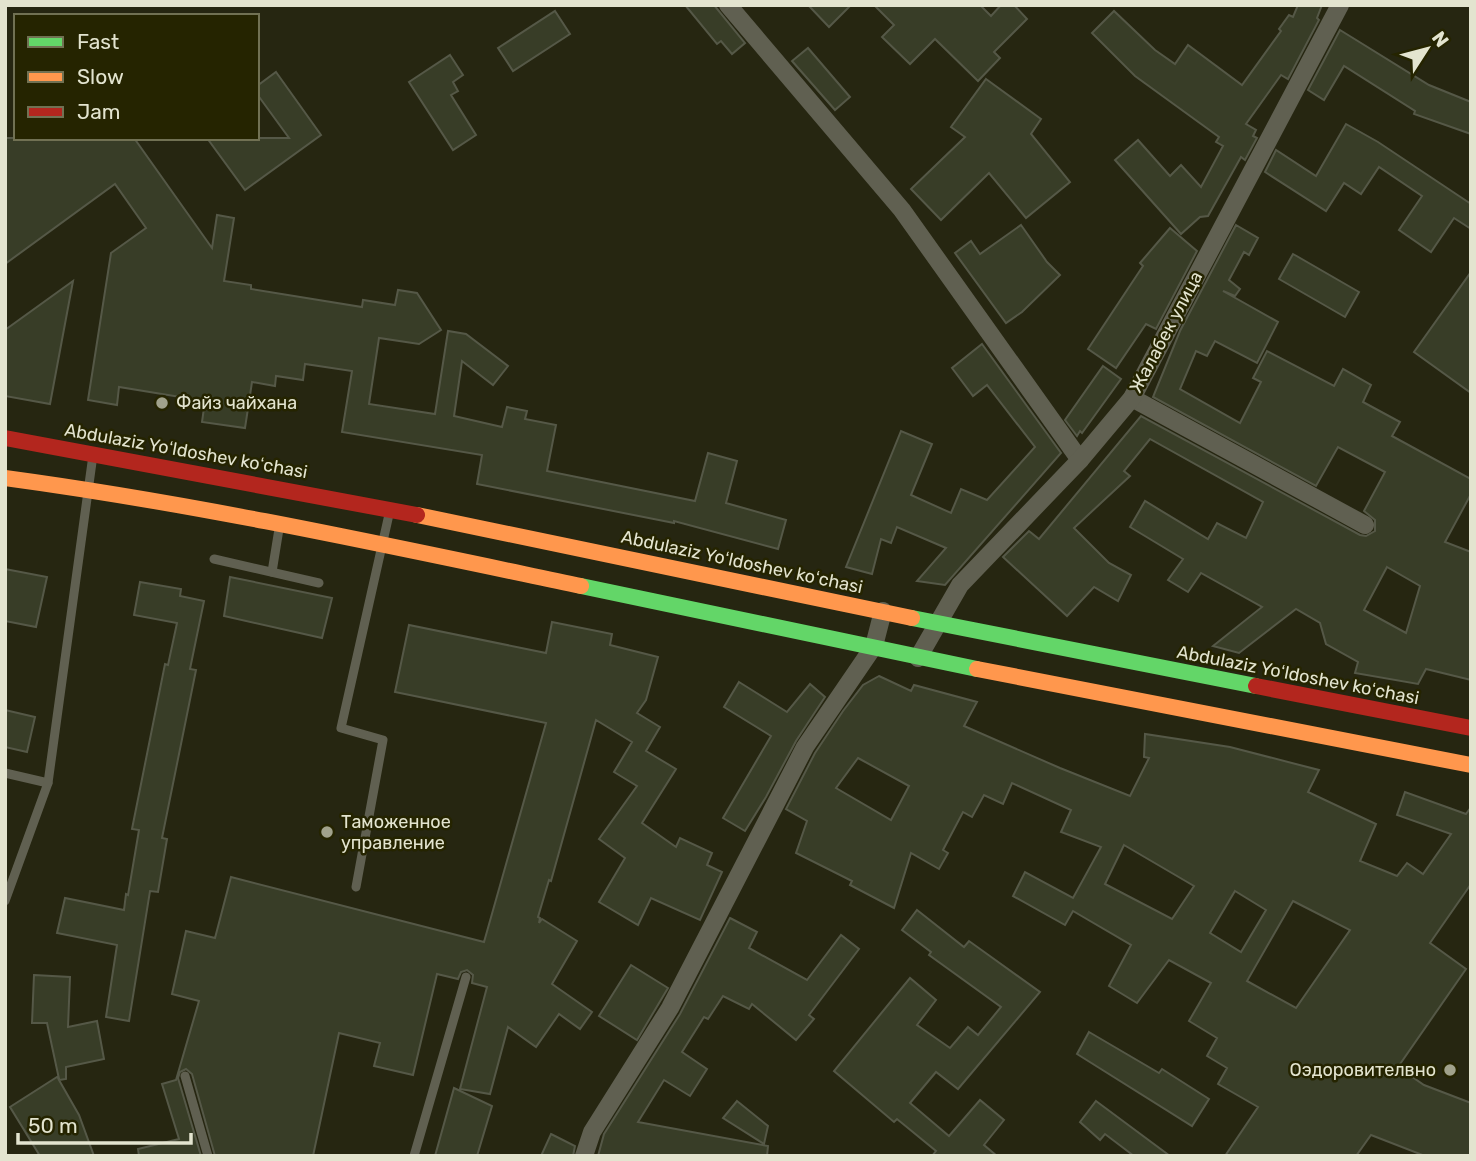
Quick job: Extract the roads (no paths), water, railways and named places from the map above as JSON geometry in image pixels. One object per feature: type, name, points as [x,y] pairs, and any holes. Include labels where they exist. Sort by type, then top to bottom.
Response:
[{"type":"main road","name":"Abdulaziz Yoʻldoshev koʻchasi","points":[[5,438],[390,509],[883,611],[938,625],[1471,728]]},
{"type":"main road","points":[[5,478],[88,489],[383,545],[874,646],[918,658],[1471,765]]},
{"type":"street","points":[[728,5],[902,210],[1080,460]]},
{"type":"street","name":"Жалабек улица","points":[[918,658],[960,586],[1080,460],[1132,398],[1340,5]]},
{"type":"street","points":[[1132,398],[1365,525]]},
{"type":"street","points":[[584,1156],[592,1132],[670,1008],[805,747],[874,646],[883,611]]},
{"type":"lane","points":[[5,901],[48,783],[93,453]]},
{"type":"lane","points":[[356,887],[383,740],[341,728],[390,509]]},
{"type":"lane","points":[[272,572],[279,525]]},
{"type":"lane","points":[[214,559],[319,583]]},
{"type":"lane","points":[[5,773],[48,783]]},
{"type":"lane","points":[[414,1156],[466,977]]},
{"type":"lane","points":[[184,1076],[208,1156]]},
{"type":"place","name":"Файз чайхана","points":[[162,403]]},
{"type":"place","name":"Таможенное управление","points":[[327,832]]},
{"type":"place","name":"Оэдоровителвно","points":[[1450,1070]]}]
